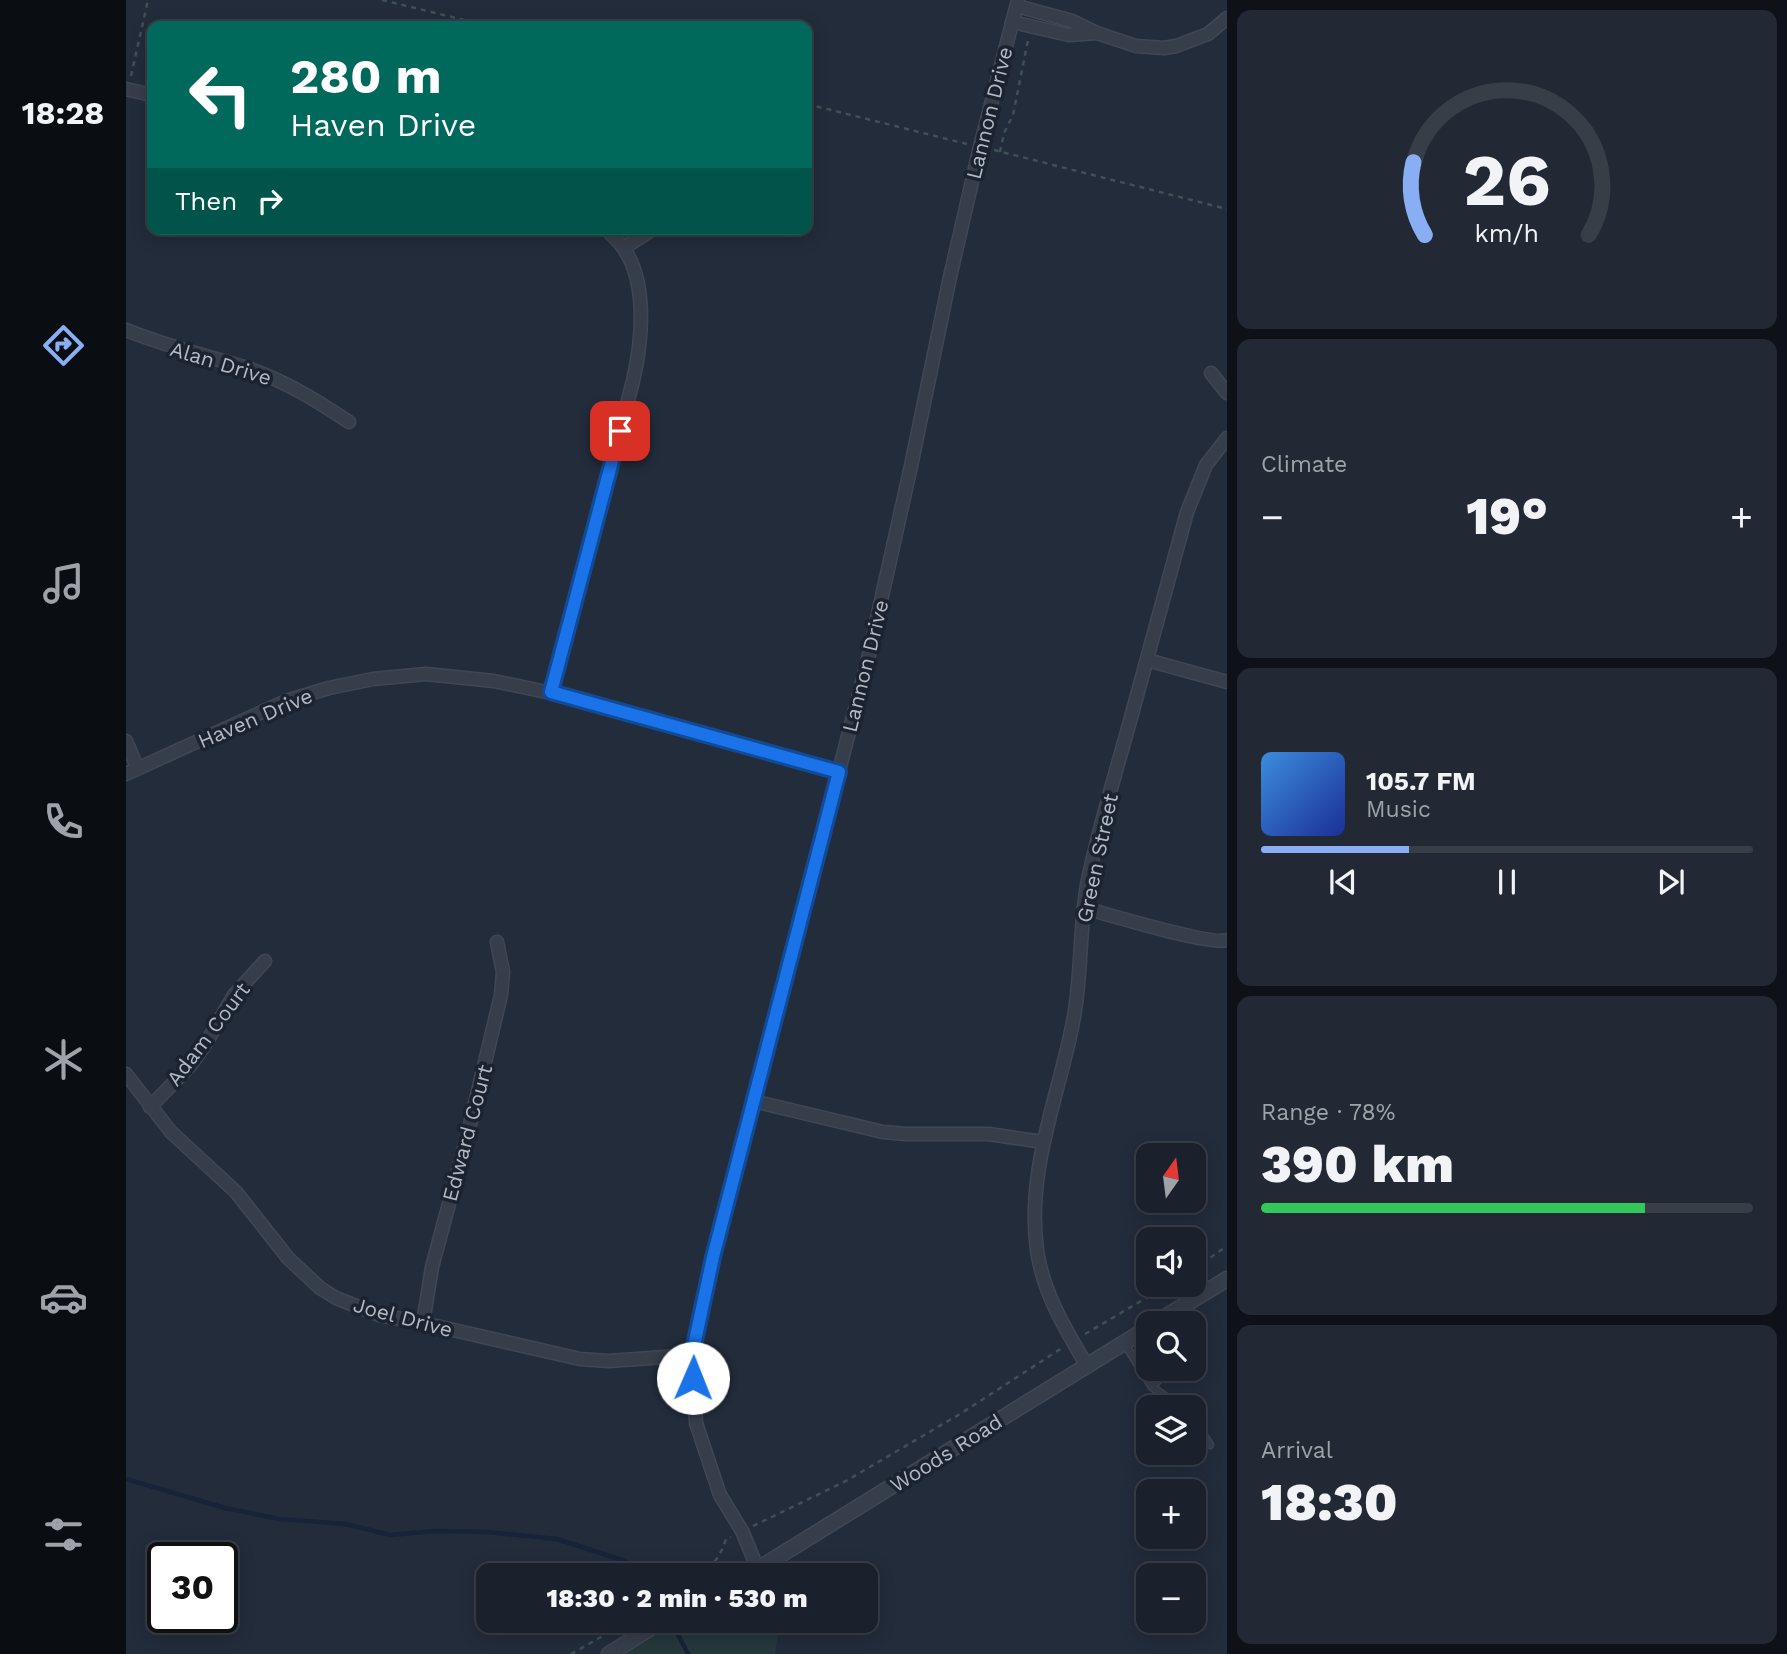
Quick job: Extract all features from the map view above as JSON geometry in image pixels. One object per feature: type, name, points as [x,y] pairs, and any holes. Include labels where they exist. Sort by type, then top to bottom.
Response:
[{"type":"street","points":[[1018,3],[1136,46],[1164,48],[1185,43],[1208,34],[1227,18]]},
{"type":"street","name":"Lannon Drive","points":[[755,1563],[742,1531],[720,1495],[696,1423],[692,1355],[713,1257],[868,659],[950,277],[1018,3]]},
{"type":"street","points":[[1012,22],[1069,34],[1097,33]]},
{"type":"street","points":[[127,89],[147,94]]},
{"type":"street","points":[[551,692],[637,365],[641,324],[637,281],[624,248],[612,235]]},
{"type":"street","points":[[624,248],[644,235]]},
{"type":"street","name":"Alan Drive","points":[[126,330],[158,344],[264,374],[314,399],[349,422]]},
{"type":"street","points":[[1211,373],[1227,393]]},
{"type":"street","name":"Green Street","points":[[1087,1366],[1064,1328],[1052,1300],[1038,1252],[1035,1198],[1043,1142],[1074,1020],[1084,908],[1105,812],[1195,487],[1206,465],[1227,438]]},
{"type":"street","points":[[1147,660],[1227,682]]},
{"type":"street","name":"Haven Drive","points":[[131,771],[286,701],[373,679],[426,674],[494,681],[551,692],[839,772]]},
{"type":"street","points":[[126,741],[131,771]]},
{"type":"street","points":[[1084,908],[1195,937],[1220,942],[1227,940]]},
{"type":"street","name":"Edward Court","points":[[423,1323],[432,1267],[501,995],[503,972],[497,942]]},
{"type":"street","name":"Adam Court","points":[[150,1107],[190,1066],[234,995],[265,961]]},
{"type":"street","name":"Joel Drive","points":[[126,1074],[171,1132],[236,1192],[288,1258],[320,1288],[356,1308],[580,1359],[622,1360],[692,1355]]},
{"type":"street","points":[[753,1101],[883,1132],[906,1135],[989,1134],[1043,1142]]},
{"type":"street","points":[[1175,1311],[1227,1279]]},
{"type":"street","name":"Woods Road","points":[[764,1563],[1136,1336]]},
{"type":"street","points":[[609,1654],[643,1633]]},
{"type":"lane","points":[[1186,1304],[1191,1311]]},
{"type":"lane","points":[[1124,1343],[1152,1387],[1163,1395]]},
{"type":"lane","points":[[1152,1387],[1158,1381]]},
{"type":"lane","points":[[1206,1439],[1210,1445]]},
{"type":"path","points":[[127,89],[148,0]]},
{"type":"path","points":[[382,0],[468,21]]},
{"type":"path","points":[[999,152],[1013,115],[1030,34]]},
{"type":"path","points":[[812,105],[971,145]]},
{"type":"path","points":[[987,149],[1227,209]]},
{"type":"path","points":[[1206,1261],[1227,1247]]},
{"type":"path","points":[[1081,1336],[1148,1297]]},
{"type":"path","points":[[756,1524],[846,1481],[960,1414],[1067,1345]]},
{"type":"path","points":[[714,1563],[728,1538]]},
{"type":"path","points":[[571,1654],[608,1633]]},
{"type":"green space","points":[[661,1633],[778,1633],[775,1654],[625,1654]]},
{"type":"waterway","points":[[126,1479],[225,1508],[279,1519],[346,1524],[390,1535],[436,1531],[488,1532],[557,1539],[628,1563]]},
{"type":"waterway","points":[[677,1633],[688,1654]]},
{"type":"route","points":[[620,431],[551,692],[839,772],[713,1257],[692,1355],[693,1378]]}]
